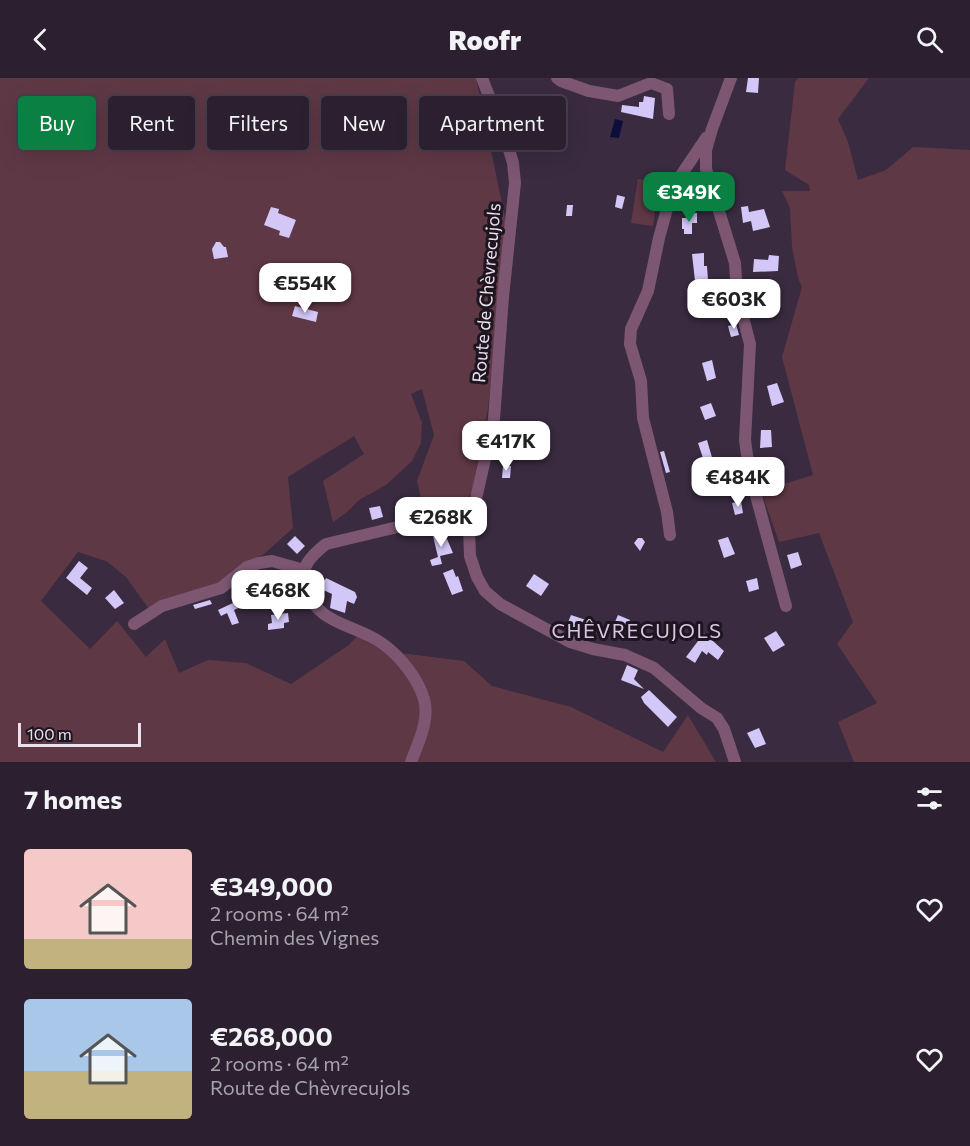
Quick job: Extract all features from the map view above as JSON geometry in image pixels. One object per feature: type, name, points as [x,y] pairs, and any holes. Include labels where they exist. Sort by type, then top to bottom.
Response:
[{"type":"street","name":"Route de Chèvrecujols","points":[[482,78],[507,143],[513,163],[515,183],[503,297],[494,419],[469,530],[470,556],[477,577],[485,591],[500,604],[570,642],[625,655],[654,668],[701,708],[717,718],[724,729],[735,762]]},
{"type":"street","points":[[558,78],[589,91],[618,96],[651,83],[668,89],[669,114]]},
{"type":"street","points":[[731,78],[706,150],[706,169],[735,262],[737,294],[750,344],[745,440],[749,470],[786,606]]},
{"type":"street","points":[[670,535],[667,512],[643,418],[641,381],[630,344],[631,329],[648,291],[673,187],[712,129]]},
{"type":"street","points":[[411,762],[424,725],[426,712],[425,701],[418,684],[397,655],[382,643],[320,613],[309,599],[303,582],[304,570],[313,554],[326,544],[451,515],[472,513]]},
{"type":"street","points":[[134,624],[162,606],[221,588],[247,567],[259,562],[272,561],[304,570]]},
{"type":"shaded area","points":[[0,78],[476,78],[480,96],[419,96],[419,150],[491,150],[507,228],[488,408],[472,493],[460,505],[424,512],[417,481],[434,435],[422,389],[411,394],[422,423],[421,443],[412,461],[386,485],[359,500],[333,522],[323,481],[364,454],[354,436],[288,477],[293,528],[264,554],[246,563],[220,583],[149,609],[126,577],[106,561],[78,552],[41,601],[90,649],[117,621],[146,657],[165,639],[179,673],[208,660],[246,663],[291,684],[349,645],[357,636],[384,651],[464,661],[492,686],[571,707],[663,752],[688,715],[716,762],[0,762]]},
{"type":"shaded area","points":[[798,78],[869,78],[838,119],[848,142],[858,180],[886,170],[913,147],[970,150],[970,762],[854,762],[838,722],[877,703],[837,644],[853,622],[819,533],[779,542],[761,491],[813,475],[782,357],[802,287],[792,247],[790,208],[782,191],[810,191],[809,185],[785,170],[795,82]]},
{"type":"shaded area","points":[[615,119],[623,121],[619,138],[610,137]]},
{"type":"shaded area","points":[[638,179],[659,182],[653,226],[631,223]]},
{"type":"building","points":[[748,78],[759,78],[758,93],[746,92]]},
{"type":"building","points":[[644,96],[655,98],[653,119],[621,112],[622,105],[639,107],[639,102],[643,102]]},
{"type":"building","points":[[617,195],[625,197],[622,209],[615,207]]},
{"type":"building","points":[[567,205],[573,205],[572,216],[566,216]]},
{"type":"building","points":[[748,206],[749,212],[764,209],[770,227],[753,231],[751,221],[743,223],[741,207]]},
{"type":"building","points":[[271,207],[279,209],[278,213],[296,220],[289,238],[279,235],[280,231],[264,225]]},
{"type":"building","points":[[686,213],[697,213],[697,223],[692,223],[692,234],[684,234],[684,229],[682,229],[682,218],[686,218]]},
{"type":"building","points":[[216,242],[226,247],[228,257],[214,259],[212,249]]},
{"type":"building","points":[[704,253],[704,266],[707,266],[708,280],[695,281],[692,254]]},
{"type":"building","points":[[769,255],[779,256],[778,271],[753,272],[754,259],[768,260]]},
{"type":"building","points":[[295,306],[318,312],[316,322],[292,316]]},
{"type":"building","points":[[736,324],[739,335],[731,337],[728,326]]},
{"type":"building","points":[[712,360],[716,378],[707,381],[702,363]]},
{"type":"building","points":[[777,383],[784,402],[772,406],[767,386]]},
{"type":"building","points":[[711,403],[716,416],[705,420],[700,407]]},
{"type":"building","points":[[761,430],[771,430],[772,447],[760,448]]},
{"type":"building","points":[[707,440],[715,468],[707,470],[698,443]]},
{"type":"building","points":[[664,451],[670,472],[666,473],[660,452]]},
{"type":"building","points":[[503,466],[511,466],[510,478],[502,478]]},
{"type":"building","points":[[741,501],[743,513],[735,515],[732,503]]},
{"type":"building","points":[[380,506],[383,517],[372,520],[369,508]]},
{"type":"building","points":[[444,532],[453,553],[440,556],[442,564],[432,566],[430,560],[438,557],[433,536]]},
{"type":"building","points":[[295,536],[305,546],[297,554],[287,544]]},
{"type":"building","points":[[728,537],[735,554],[724,558],[718,540]]},
{"type":"building","points":[[638,538],[642,538],[645,542],[640,551],[634,543]]},
{"type":"building","points":[[798,552],[802,565],[791,569],[787,555]]},
{"type":"building","points":[[79,561],[88,568],[80,578],[92,588],[87,595],[66,578]]},
{"type":"building","points":[[453,569],[463,591],[452,595],[443,573]]},
{"type":"building","points":[[534,574],[549,584],[541,596],[526,586]]},
{"type":"building","points":[[321,578],[325,580],[326,578],[355,592],[357,597],[354,604],[347,601],[345,613],[330,608],[332,594],[319,588]]},
{"type":"building","points":[[757,578],[759,589],[749,592],[746,581]]},
{"type":"building","points":[[114,590],[124,603],[115,609],[105,598]]},
{"type":"building","points":[[240,592],[245,605],[234,610],[239,623],[232,625],[227,613],[221,616],[218,610],[235,602],[233,594]]},
{"type":"building","points":[[210,600],[212,604],[195,609],[193,605]]},
{"type":"building","points":[[288,613],[289,622],[284,623],[284,628],[268,630],[268,624],[272,623],[271,615]]},
{"type":"building","points":[[571,615],[592,622],[589,633],[567,625]]},
{"type":"building","points":[[618,615],[630,620],[627,627],[615,622]]},
{"type":"building","points":[[776,631],[785,645],[773,652],[764,638]]},
{"type":"building","points":[[704,633],[724,651],[718,660],[708,652],[707,655],[702,651],[695,663],[686,657]]},
{"type":"building","points":[[627,665],[638,670],[634,679],[644,689],[621,680]]},
{"type":"building","points":[[649,690],[677,717],[668,727],[644,703],[641,697]]},
{"type":"building","points":[[759,728],[766,744],[755,748],[747,733]]},
{"type":"district","name":"CHÊVRECUJOLS","points":[[637,631]]}]
